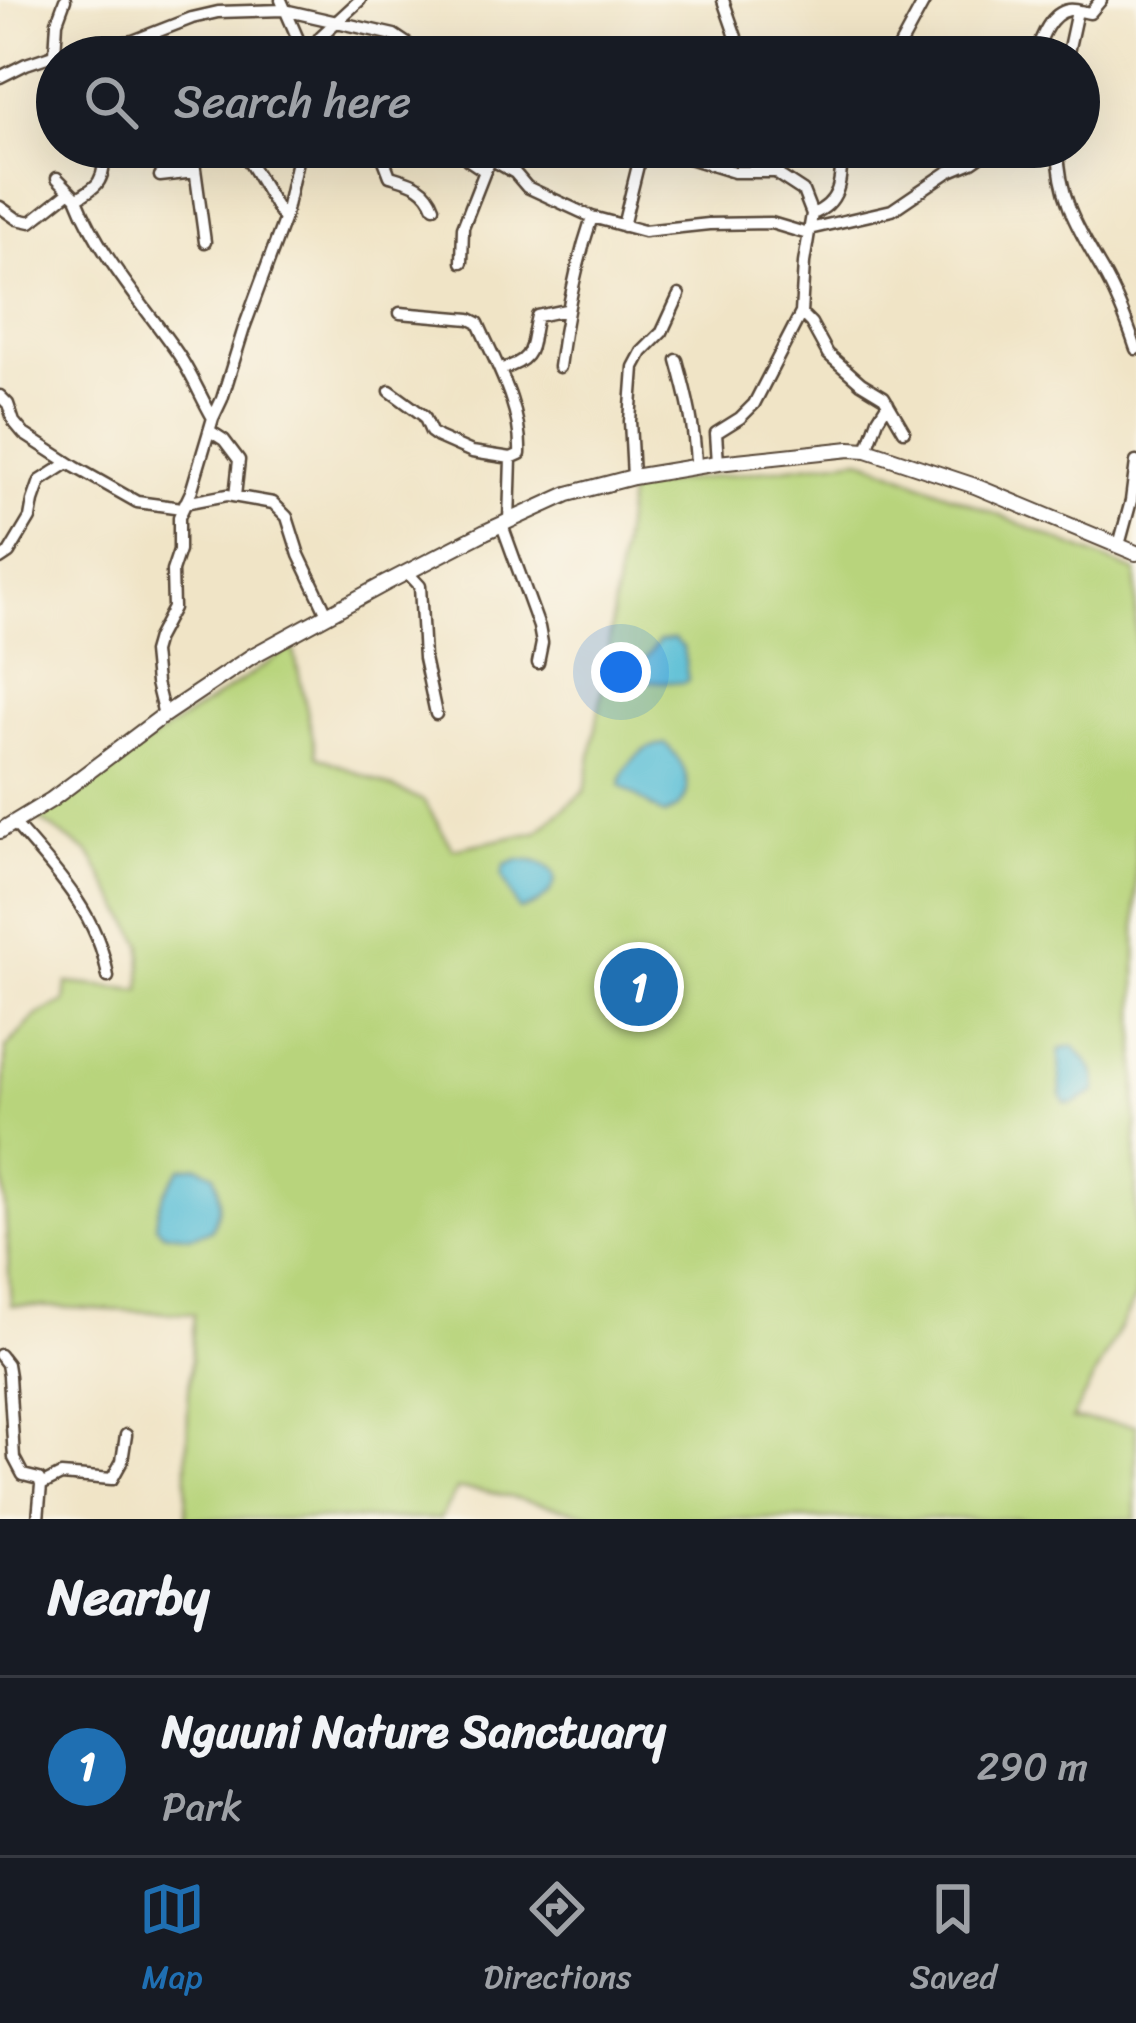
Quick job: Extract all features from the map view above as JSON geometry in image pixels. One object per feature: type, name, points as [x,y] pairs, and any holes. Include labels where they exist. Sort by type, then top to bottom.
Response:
[{"type":"main road","points":[[7,827],[251,656],[407,572],[579,489],[718,463],[867,450],[959,480],[1136,553]]},
{"type":"street","points":[[56,36],[65,0]]},
{"type":"street","points":[[326,36],[360,0]]},
{"type":"street","points":[[722,0],[735,36]]},
{"type":"street","points":[[906,36],[926,0]]},
{"type":"street","points":[[1044,36],[1049,24],[1066,11],[1090,13],[1101,0]]},
{"type":"street","points":[[282,5],[297,36]]},
{"type":"street","points":[[147,36],[218,12],[282,5],[396,36]]},
{"type":"street","points":[[1072,36],[1077,11]]},
{"type":"street","points":[[0,77],[36,61]]},
{"type":"street","points":[[0,207],[28,222],[96,186],[101,168]]},
{"type":"street","points":[[195,168],[205,242]]},
{"type":"street","points":[[253,168],[284,220]]},
{"type":"street","points":[[164,715],[153,652],[173,608],[172,571],[183,505],[284,220],[295,168]]},
{"type":"street","points":[[388,168],[391,176],[415,183],[428,193],[434,206]]},
{"type":"street","points":[[462,262],[463,227],[485,170],[482,168]]},
{"type":"street","points":[[507,168],[527,187],[592,217],[644,231],[771,223],[809,231],[892,210],[958,168]]},
{"type":"street","points":[[623,226],[636,168]]},
{"type":"street","points":[[721,168],[777,172]]},
{"type":"street","points":[[718,463],[716,433],[754,404],[801,313],[812,214],[803,191],[775,168]]},
{"type":"street","points":[[812,214],[830,205],[840,185],[841,168]]},
{"type":"street","points":[[1059,168],[1071,215],[1104,273],[1136,349]]},
{"type":"street","points":[[160,176],[195,172]]},
{"type":"street","points":[[57,178],[74,195],[93,232],[180,357],[211,425],[239,460],[236,496]]},
{"type":"street","points":[[559,367],[575,268],[592,217]]},
{"type":"street","points":[[632,477],[634,367],[662,332],[679,296]]},
{"type":"street","points":[[502,369],[527,358],[537,316],[566,310]]},
{"type":"street","points":[[390,391],[424,416],[438,436],[472,452],[511,458],[520,454],[520,435],[502,369],[478,323],[400,313]]},
{"type":"street","points":[[801,313],[828,354],[888,403],[904,430]]},
{"type":"street","points":[[677,359],[692,419],[696,466]]},
{"type":"street","points":[[0,396],[20,430],[137,502],[183,505],[236,496],[273,503],[283,510],[326,614]]},
{"type":"street","points":[[867,450],[888,403]]},
{"type":"street","points":[[511,458],[505,523],[539,626],[538,663]]},
{"type":"street","points":[[1119,545],[1136,462]]},
{"type":"street","points":[[0,559],[10,552],[30,518],[40,482],[68,463]]},
{"type":"street","points":[[407,572],[420,586],[424,658],[436,714]]},
{"type":"street","points":[[7,827],[59,872],[100,941],[108,977]]},
{"type":"street","points":[[0,1354],[9,1376],[14,1458],[22,1475],[39,1479],[41,1485],[38,1519]]},
{"type":"street","points":[[41,1485],[61,1475],[112,1480],[122,1461],[126,1435]]},
{"type":"green space","points":[[860,458],[1136,572],[1136,1297],[1072,1419],[1136,1425],[1136,1519],[611,1519],[457,1489],[440,1519],[186,1519],[194,1314],[11,1305],[1,1138],[6,1048],[37,1015],[65,1002],[67,983],[141,990],[142,944],[90,854],[35,816],[293,647],[317,756],[424,801],[453,849],[537,832],[585,791],[629,488]]},
{"type":"water","points":[[674,639],[683,647],[688,680],[638,680],[640,666],[659,641]]},
{"type":"water","points":[[666,744],[685,772],[687,792],[676,809],[664,815],[620,785],[636,757]]},
{"type":"water","points":[[518,860],[536,862],[554,875],[546,897],[519,910],[502,875],[505,865]]},
{"type":"water","points":[[1074,1046],[1091,1067],[1096,1085],[1095,1092],[1073,1104],[1065,1103],[1061,1095],[1059,1052]]},
{"type":"water","points":[[198,1166],[214,1174],[218,1189],[211,1230],[190,1236],[162,1232],[156,1225],[167,1188],[181,1168]]},
{"type":"place","name":"Nguuni Nature Sanctuary","points":[[639,987]]}]
